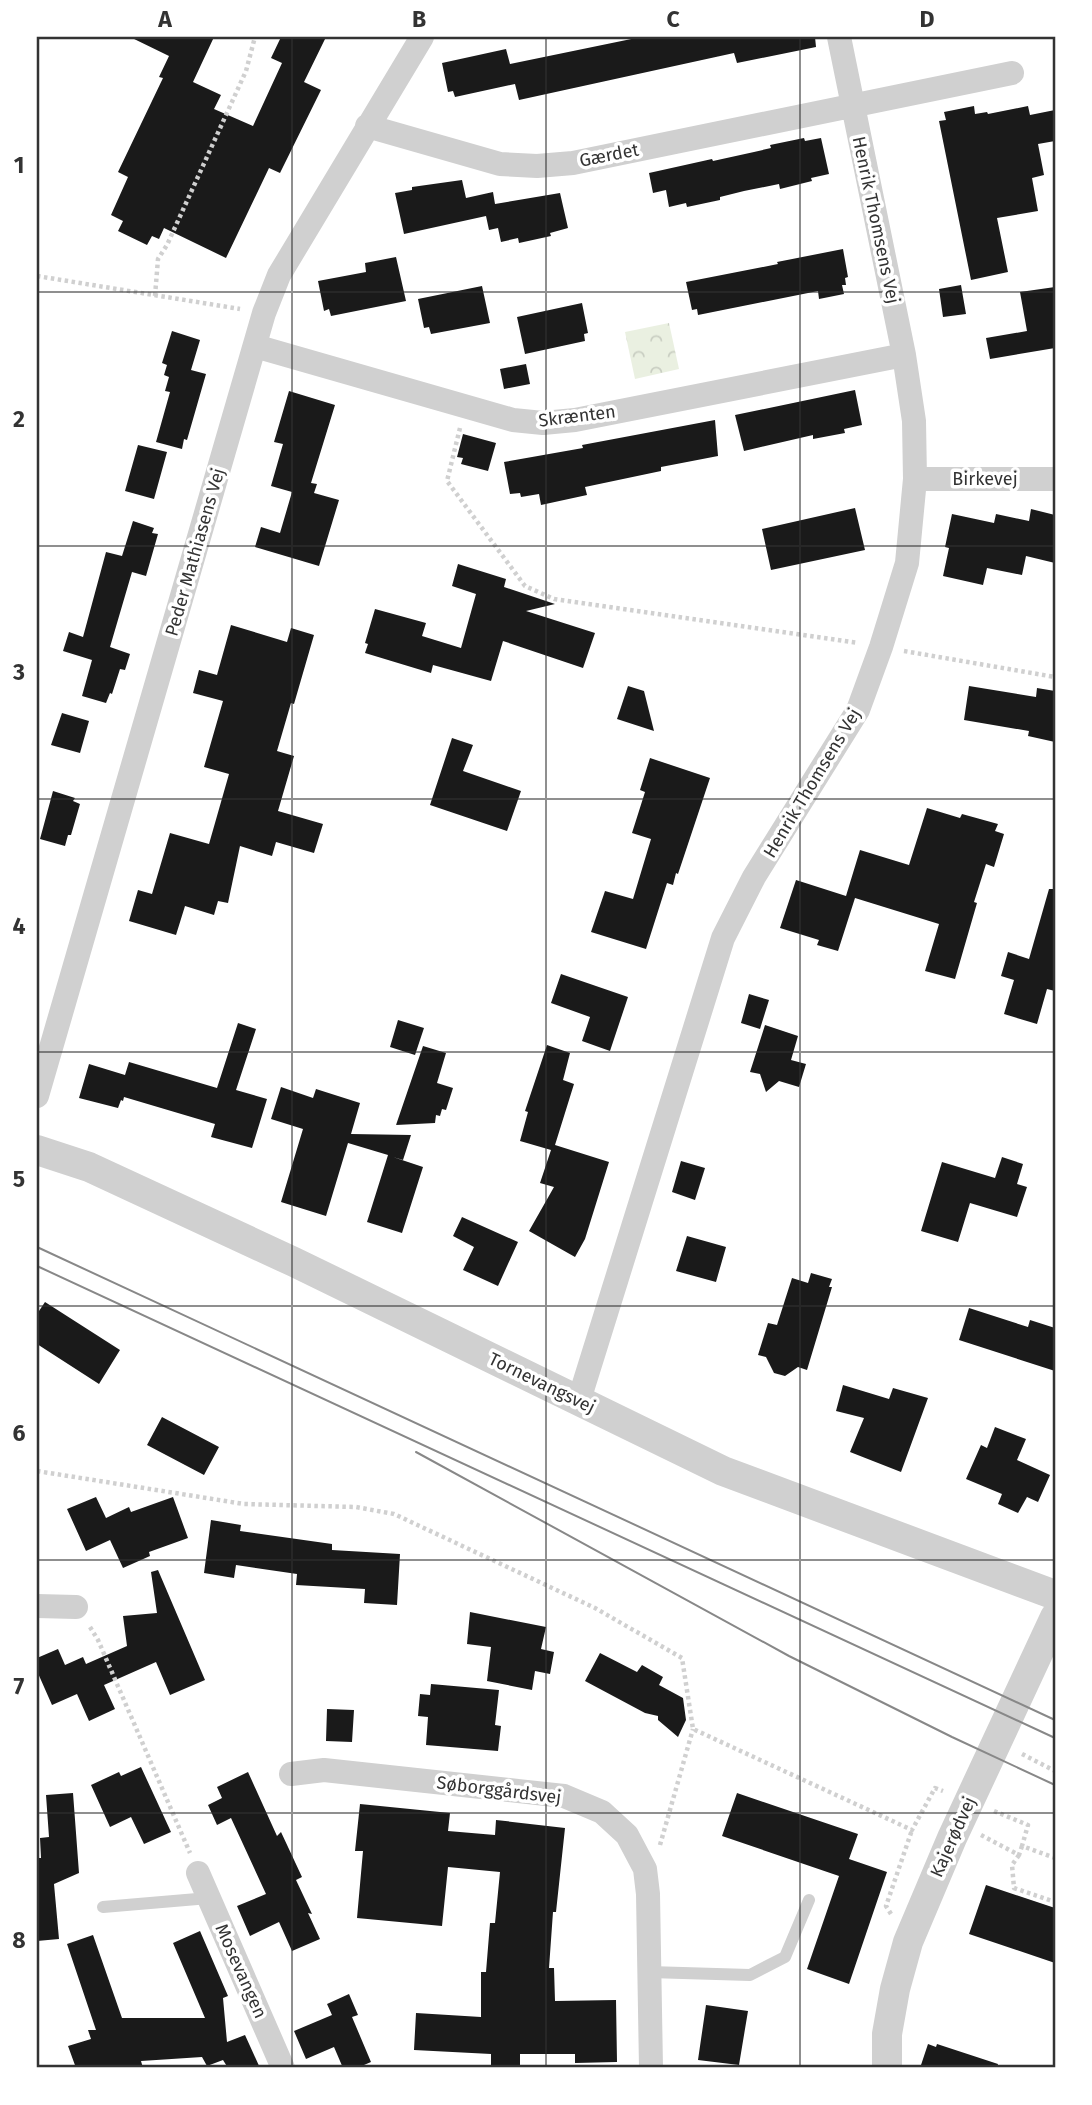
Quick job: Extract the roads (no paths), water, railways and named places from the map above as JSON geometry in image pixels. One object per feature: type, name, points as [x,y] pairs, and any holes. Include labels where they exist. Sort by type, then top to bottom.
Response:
[{"type":"street","name":"Peder Mathiasens Vej","points":[[37,1096],[264,313],[279,275],[422,37]]},
{"type":"street","name":"Henrik Thomsens Vej","points":[[579,1400],[723,938],[754,877],[858,710],[881,647],[906,563],[915,479],[914,421],[904,355],[839,37]]},
{"type":"street","points":[[853,106],[1013,72]]},
{"type":"street","name":"Gærdet","points":[[367,126],[500,164],[537,166],[573,163],[853,106]]},
{"type":"street","name":"Skrænten","points":[[255,346],[513,420],[543,423],[575,420],[904,355]]},
{"type":"street","name":"Birkevej","points":[[915,479],[1055,479]]},
{"type":"street","name":"Tornevangsvej","points":[[37,1150],[89,1167],[305,1267],[723,1471],[1055,1595]]},
{"type":"street","points":[[37,1606],[76,1607]]},
{"type":"street","name":"Kajerødvej","points":[[887,2068],[887,2034],[895,1989],[908,1942],[970,1830],[1032,1667],[1055,1617]]},
{"type":"street","name":"Søborggårdsvej","points":[[291,1774],[324,1770],[564,1796],[602,1812],[627,1835],[645,1869],[648,1894],[651,2068]]},
{"type":"street","name":"Mosevangen","points":[[198,1873],[284,2068]]},
{"type":"lane","points":[[103,1907],[209,1898]]},
{"type":"lane","points":[[649,1972],[750,1975],[785,1957],[809,1900]]},
{"type":"tram line","points":[[37,1247],[1055,1720]]},
{"type":"tram line","points":[[37,1266],[1055,1738]]},
{"type":"tram line","points":[[416,1452],[789,1656],[1055,1785]]}]
